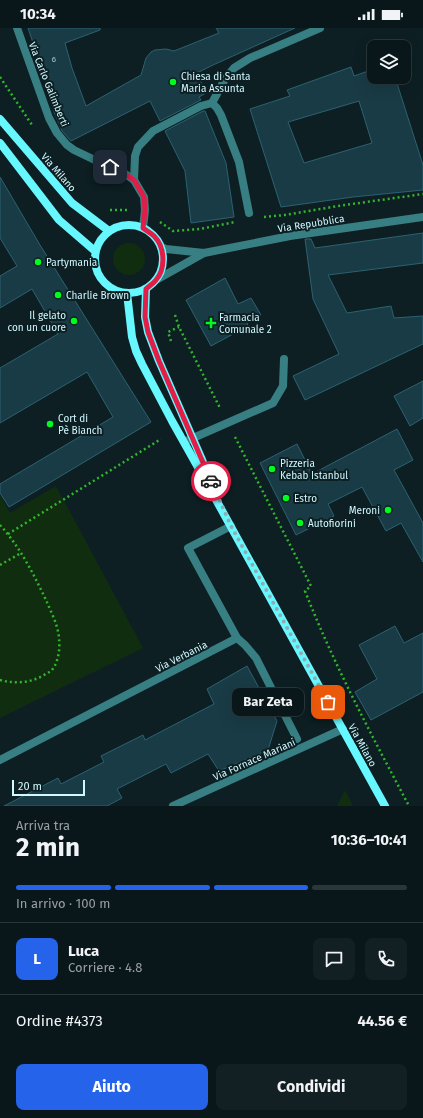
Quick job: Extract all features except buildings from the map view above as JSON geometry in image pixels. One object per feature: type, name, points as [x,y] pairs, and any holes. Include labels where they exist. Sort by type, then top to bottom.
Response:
[{"type":"street","name":"Via Carlo Galimberti","points":[[16,28],[49,118],[57,133],[67,145],[74,150],[103,164],[118,169],[134,180]]},
{"type":"street","points":[[143,228],[145,210],[144,197],[134,180],[135,156],[138,147],[153,131],[201,106],[212,102],[225,79],[234,68],[250,58],[320,28]]},
{"type":"street","points":[[212,102],[221,115],[239,162],[249,213]]},
{"type":"street","name":"Via Milano","points":[[0,119],[72,203],[109,232]]},
{"type":"street","points":[[0,143],[59,220],[96,251]]},
{"type":"street","name":"Via Repubblica","points":[[161,247],[166,249],[204,252],[290,236],[423,217]]},
{"type":"street","points":[[132,225],[143,228],[154,236],[161,247],[163,258],[162,270],[156,280],[146,289],[126,293],[112,289],[101,279],[95,266],[96,251],[100,240],[109,232],[120,226],[132,225]]},
{"type":"street","name":"Via Repubblica","points":[[156,280],[204,252]]},
{"type":"street","name":"Via Milano","points":[[146,289],[145,317],[148,332],[159,361],[231,526]]},
{"type":"street","name":"Via Milano","points":[[126,293],[132,337],[136,351],[172,421],[385,806]]},
{"type":"street","points":[[184,442],[273,403],[283,386],[284,359]]},
{"type":"street","points":[[231,526],[188,548],[237,638],[245,644],[256,658],[297,739]]},
{"type":"street","name":"Via Verbania","points":[[0,760],[237,638]]},
{"type":"street","name":"Via Fornace Mariani","points":[[173,806],[343,729]]},
{"type":"path","points":[[0,78],[35,129]]},
{"type":"path","points":[[260,217],[285,215],[423,194]]},
{"type":"path","points":[[109,210],[145,210],[173,232],[238,222]]},
{"type":"path","points":[[175,315],[179,327],[311,586],[305,591],[317,623],[362,717],[409,806]]},
{"type":"path","points":[[8,534],[161,439]]},
{"type":"path","points":[[0,525],[21,552],[36,580],[54,617],[59,636],[57,660],[52,670],[40,678],[23,682],[8,682],[0,680]]},
{"type":"path","points":[[0,565],[21,552]]},
{"type":"green space","points":[[126,243],[132,243],[142,250],[145,259],[144,265],[138,272],[132,275],[126,275],[116,268],[113,262],[113,256],[120,246]]},
{"type":"green space","points":[[56,486],[143,648],[0,718],[0,495],[10,513]]},
{"type":"green space","points":[[345,790],[353,806],[337,806]]},
{"type":"way so far","points":[[211,481],[231,526],[328,702]]},
{"type":"place","name":"Chiesa di Santa Maria Assunta","points":[[173,82]]},
{"type":"place","name":"Partymania","points":[[38,262]]},
{"type":"place","name":"Charlie Brown","points":[[58,295]]},
{"type":"place","name":"Il gelato con un cuore","points":[[74,321]]},
{"type":"place","name":"Farmacia Comunale 2","points":[[211,323]]},
{"type":"place","name":"Cort di Pè Bianch","points":[[50,424]]},
{"type":"place","name":"Pizzeria Kebab Istanbul","points":[[272,469]]},
{"type":"place","name":"Estro","points":[[286,498]]},
{"type":"place","name":"Meroni","points":[[388,510]]},
{"type":"place","name":"Autofiorini","points":[[300,523]]},
{"type":"place","name":"Bar Zeta","points":[[328,702]]},
{"type":"route","points":[[110,167],[118,169],[134,180],[144,197],[145,210],[143,228],[154,236],[161,247],[163,258],[162,270],[152,285],[146,289],[145,317],[148,332],[211,481]]}]
